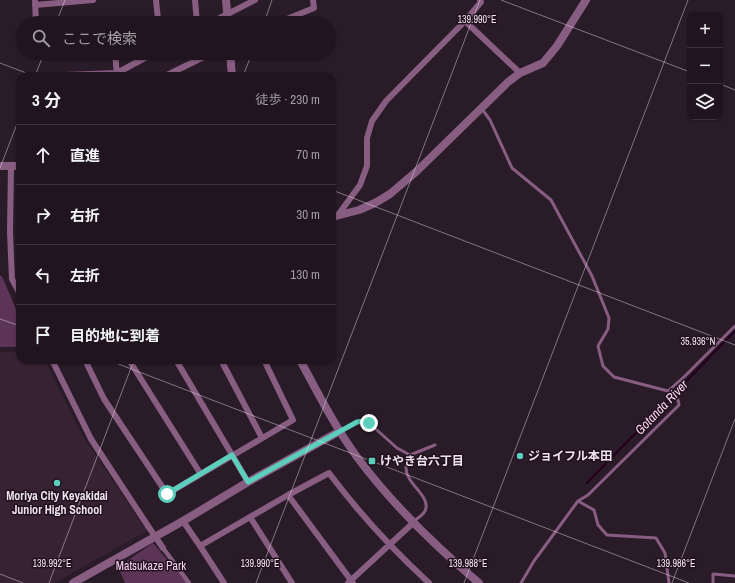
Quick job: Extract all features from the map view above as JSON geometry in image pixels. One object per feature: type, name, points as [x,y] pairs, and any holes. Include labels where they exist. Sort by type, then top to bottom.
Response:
[{"type":"street","points":[[36,16],[35,3],[93,0]]},
{"type":"street","points":[[156,0],[158,16]]},
{"type":"street","points":[[195,0],[196,16]]},
{"type":"street","points":[[226,0],[227,14]]},
{"type":"street","points":[[223,16],[255,0]]},
{"type":"street","points":[[294,16],[314,8],[313,0]]},
{"type":"street","points":[[336,215],[360,185],[367,166],[367,138],[372,121],[386,101],[465,21],[481,2],[480,0]]},
{"type":"street","points":[[336,216],[359,210],[390,194],[427,162],[508,82],[520,73],[543,63],[557,46],[586,0]]},
{"type":"street","points":[[465,21],[520,73]]},
{"type":"street","points":[[116,60],[117,72]]},
{"type":"street","points":[[121,72],[142,60]]},
{"type":"street","points":[[173,72],[198,60]]},
{"type":"street","points":[[231,60],[232,72]]},
{"type":"street","points":[[0,166],[16,166]]},
{"type":"street","points":[[11,166],[10,232],[12,279],[16,286]]},
{"type":"street","points":[[54,364],[91,439],[148,526],[189,583]]},
{"type":"street","points":[[87,364],[104,399],[167,494],[200,473],[293,420],[266,364]]},
{"type":"street","points":[[132,364],[200,473]]},
{"type":"street","points":[[178,364],[248,482]]},
{"type":"street","points":[[223,364],[262,438]]},
{"type":"street","points":[[302,364],[340,431],[373,477],[435,545],[479,583]]},
{"type":"street","points":[[73,583],[340,431]]},
{"type":"street","points":[[200,546],[329,473],[349,500],[389,545],[430,583]]},
{"type":"street","points":[[288,495],[351,582],[413,522]]},
{"type":"street","points":[[250,517],[292,583]]},
{"type":"street","points":[[183,521],[224,583]]},
{"type":"lane","points":[[481,108],[490,120],[512,168],[551,200],[592,276],[609,318],[608,329],[598,346],[603,366],[614,377],[668,391],[678,400],[679,405],[588,495],[578,501],[534,561],[521,583]]},
{"type":"lane","points":[[668,391],[735,326]]},
{"type":"lane","points":[[340,431],[360,421],[369,423],[397,448],[410,455]]},
{"type":"lane","points":[[413,522],[426,511],[427,504],[423,496],[407,475],[406,467],[410,455],[435,445]]},
{"type":"lane","points":[[578,501],[594,510],[598,525],[608,535],[656,538],[665,553],[669,583]]},
{"type":"lane","points":[[713,583],[713,574],[735,576]]},
{"type":"shaded area","name":"Moriya City Keyakidai Junior High School","points":[[0,352],[16,352],[16,364],[47,364],[82,435],[147,531],[54,583],[0,583]]},
{"type":"green space","points":[[0,276],[2,276],[16,309],[16,347],[0,347]]},
{"type":"green space","name":"Matsukaze Park","points":[[153,543],[187,583],[125,583],[118,567]]},
{"type":"waterway","name":"Gotanda River","points":[[587,483],[735,331]]},
{"type":"place","name":"ジョイフル本田","points":[[520,456]]},
{"type":"place","name":"けやき台六丁目","points":[[372,461]]},
{"type":"place","name":"Moriya City Keyakidai Junior High School","points":[[57,483]]},
{"type":"route","points":[[167,494],[232,455],[248,482],[357,422],[364,421],[369,423]]}]
